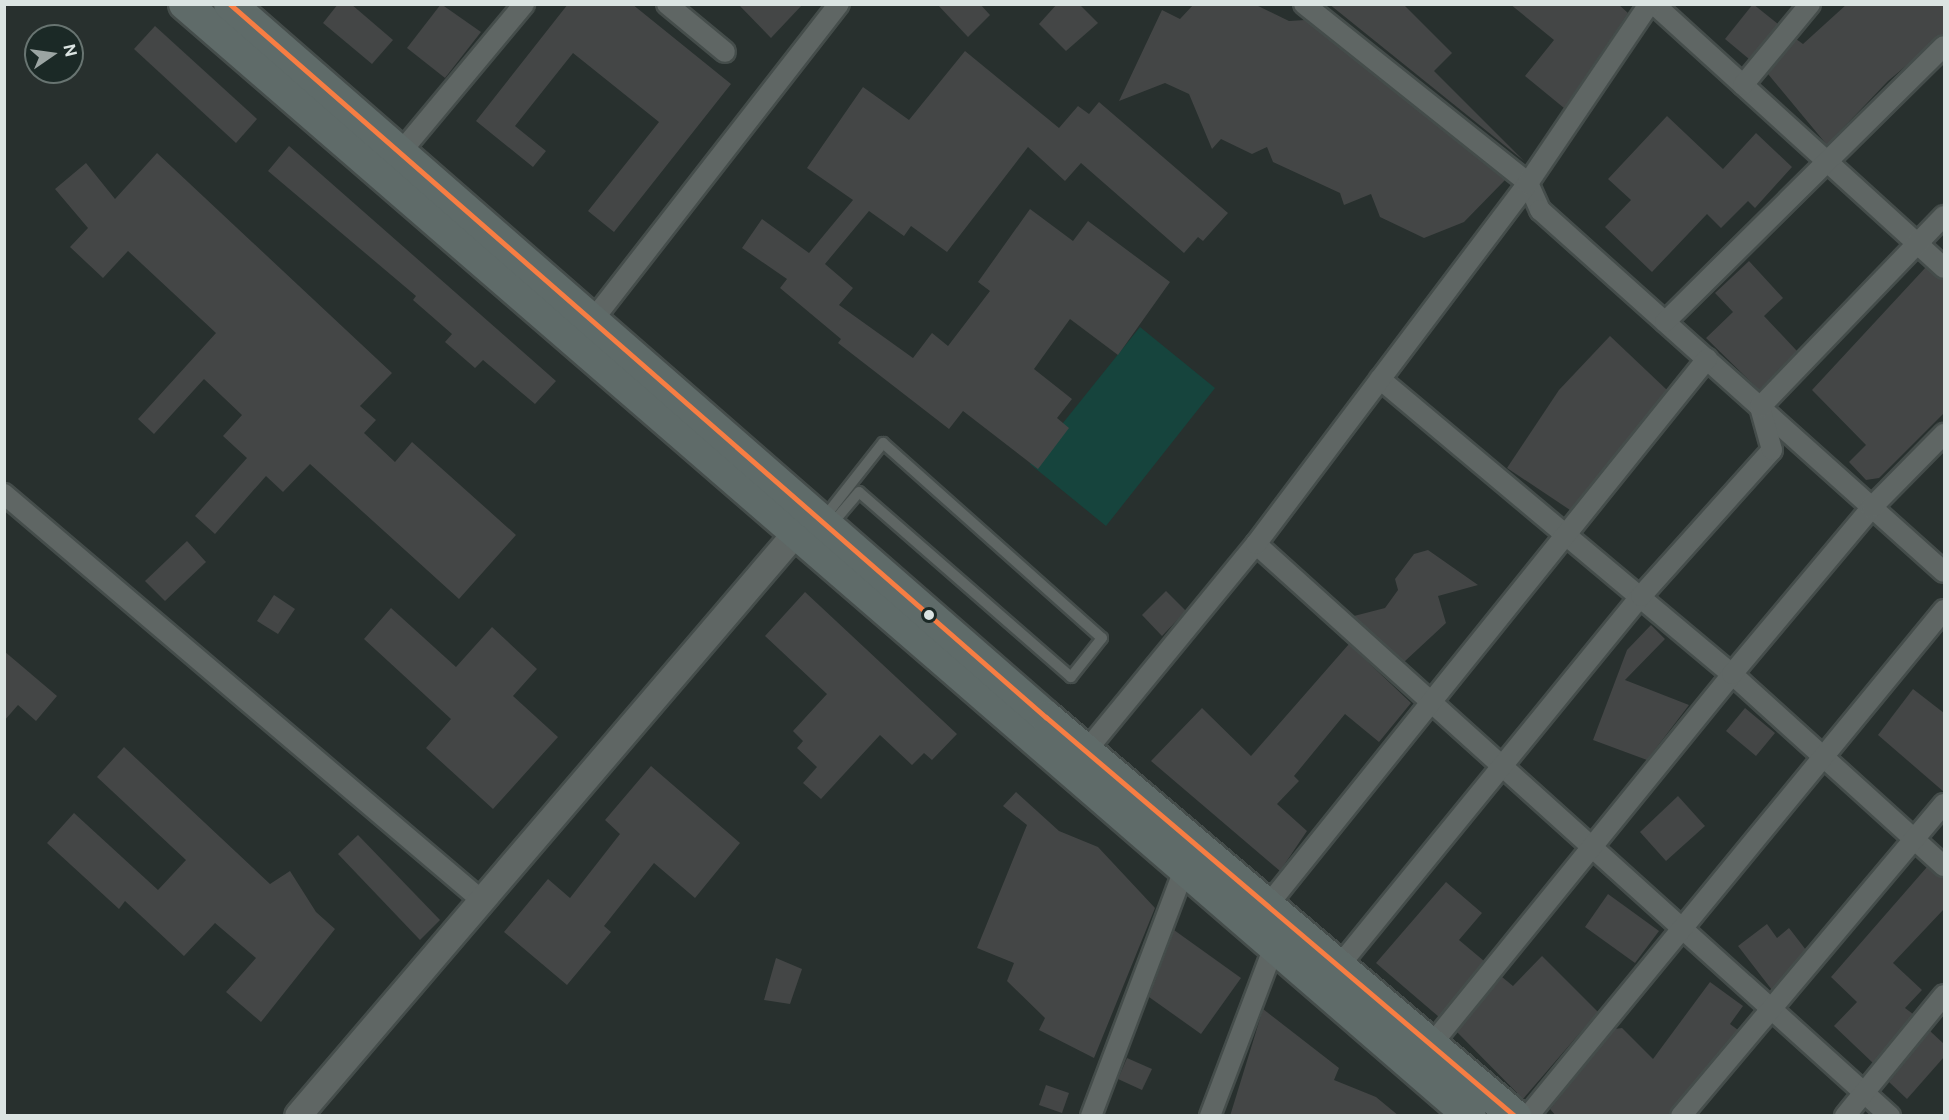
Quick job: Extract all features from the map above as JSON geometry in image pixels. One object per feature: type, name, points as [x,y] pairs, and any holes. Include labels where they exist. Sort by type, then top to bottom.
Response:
[{"type":"main road","points":[[185,4],[815,524],[1515,1116]]},
{"type":"main road","points":[[230,4],[592,321],[815,524],[1184,870],[1470,1116]]},
{"type":"street","points":[[400,153],[524,4]]},
{"type":"street","points":[[668,4],[725,52]]},
{"type":"street","points":[[592,321],[839,4]]},
{"type":"street","points":[[1304,4],[1528,183],[1540,210],[1944,572]]},
{"type":"street","points":[[1086,751],[1256,544],[1528,183],[1649,4]]},
{"type":"street","points":[[1654,4],[1944,268]]},
{"type":"street","points":[[1743,85],[1810,4]]},
{"type":"street","points":[[1665,322],[1825,160],[1944,46]]},
{"type":"street","points":[[1760,407],[1944,216]]},
{"type":"street","points":[[1268,905],[1432,705],[1707,360]]},
{"type":"street","points":[[1380,379],[1567,533],[1732,674],[1944,866]]},
{"type":"street","points":[[1339,966],[1504,769],[1641,596],[1772,450],[1760,407]]},
{"type":"street","points":[[1431,1045],[1732,674],[1872,507],[1944,434]]},
{"type":"street","points":[[4,494],[480,899]]},
{"type":"street","points":[[298,1116],[480,899],[815,524]]},
{"type":"street","points":[[1256,544],[1890,1116]]},
{"type":"street","points":[[1527,1116],[1944,610]]},
{"type":"street","points":[[1681,1116],[1944,804]]},
{"type":"street","points":[[1091,1116],[1184,870]]},
{"type":"street","points":[[1210,1116],[1274,947]]},
{"type":"street","points":[[1845,1116],[1944,995]]},
{"type":"lane","points":[[883,443],[1102,638],[1071,677],[859,492],[815,524],[883,443]]},
{"type":"green space","points":[[1140,327],[1215,388],[1106,526],[1030,464]]},
{"type":"building","points":[[338,4],[351,4],[393,40],[372,64],[323,23]]},
{"type":"building","points":[[441,4],[481,32],[445,78],[407,48]]},
{"type":"building","points":[[568,4],[632,4],[731,84],[614,232],[588,211],[659,122],[573,53],[515,126],[546,151],[533,167],[476,121]]},
{"type":"building","points":[[738,4],[803,4],[771,38]]},
{"type":"building","points":[[937,4],[980,4],[990,15],[968,37]]},
{"type":"building","points":[[1057,4],[1079,4],[1098,23],[1066,51],[1039,24]]},
{"type":"building","points":[[1194,4],[1254,4],[1289,21],[1305,20],[1505,180],[1464,222],[1424,238],[1380,217],[1371,194],[1344,205],[1340,193],[1273,162],[1267,147],[1252,154],[1221,139],[1212,149],[1189,94],[1165,83],[1119,101],[1162,10],[1180,19]]},
{"type":"building","points":[[1329,4],[1403,4],[1452,53],[1434,71],[1524,161]]},
{"type":"building","points":[[1510,4],[1618,4],[1628,13],[1564,108],[1525,76],[1554,40]]},
{"type":"building","points":[[1753,4],[1778,24],[1749,59],[1725,39]]},
{"type":"building","points":[[1847,4],[1944,4],[1944,34],[1888,81],[1827,145],[1768,74],[1796,39],[1803,44]]},
{"type":"building","points":[[155,26],[257,119],[236,143],[134,49]]},
{"type":"building","points":[[965,51],[1059,128],[1078,106],[1089,114],[1099,102],[1228,213],[1203,241],[1198,237],[1184,253],[1081,163],[1065,181],[1028,147],[947,252],[911,226],[904,236],[869,211],[825,264],[853,288],[839,305],[913,358],[932,333],[948,346],[990,291],[978,282],[1030,209],[1073,241],[1088,221],[1170,282],[1118,355],[1070,319],[1034,369],[1072,399],[1057,418],[1069,428],[1038,469],[963,411],[949,429],[838,343],[841,339],[780,288],[787,279],[742,248],[762,219],[809,253],[853,200],[807,168],[863,87],[909,120]]},
{"type":"building","points":[[1667,116],[1723,169],[1756,133],[1792,167],[1755,208],[1748,201],[1721,228],[1707,214],[1652,272],[1605,227],[1631,200],[1608,179]]},
{"type":"building","points":[[289,146],[556,381],[535,404],[483,360],[475,368],[445,342],[452,334],[413,300],[416,296],[268,171]]},
{"type":"building","points":[[157,153],[392,373],[360,406],[376,420],[364,433],[395,462],[412,442],[516,535],[459,599],[310,464],[283,492],[266,476],[215,534],[195,516],[247,458],[223,436],[242,415],[204,379],[154,434],[138,419],[216,333],[128,251],[103,278],[70,247],[88,228],[55,189],[86,163],[115,199]]},
{"type":"building","points":[[1749,261],[1783,298],[1764,316],[1797,351],[1759,390],[1706,338],[1733,312],[1715,293]]},
{"type":"building","points":[[1926,267],[1944,280],[1944,413],[1879,478],[1866,480],[1849,462],[1866,445],[1812,390]]},
{"type":"building","points":[[1610,336],[1667,390],[1570,510],[1507,468],[1559,390]]},
{"type":"building","points":[[187,541],[206,562],[165,601],[145,581]]},
{"type":"building","points":[[1428,550],[1478,585],[1438,596],[1446,623],[1404,662],[1354,616],[1385,608],[1398,590],[1395,579],[1414,554]]},
{"type":"building","points":[[1166,591],[1186,611],[1162,636],[1142,615]]},
{"type":"building","points":[[805,592],[957,734],[932,760],[924,753],[912,765],[880,735],[821,799],[803,783],[817,767],[797,748],[803,741],[793,731],[827,694],[765,636]]},
{"type":"building","points":[[274,595],[295,609],[278,634],[257,621]]},
{"type":"building","points":[[391,608],[456,667],[492,627],[537,669],[513,696],[558,737],[493,809],[426,748],[451,719],[364,639]]},
{"type":"building","points":[[1651,625],[1665,639],[1625,680],[1689,705],[1647,760],[1593,740],[1627,650]]},
{"type":"building","points":[[1349,644],[1411,703],[1379,742],[1345,714],[1294,776],[1299,781],[1277,804],[1307,831],[1280,871],[1151,761],[1202,708],[1251,756]]},
{"type":"building","points":[[4,651],[57,696],[36,721],[18,705],[4,721]]},
{"type":"building","points":[[1913,689],[1944,713],[1944,792],[1878,735]]},
{"type":"building","points":[[1745,708],[1775,733],[1756,756],[1726,731]]},
{"type":"building","points":[[124,747],[270,884],[290,871],[316,912],[335,929],[261,1022],[226,992],[256,958],[215,923],[184,956],[125,901],[119,909],[47,843],[74,813],[158,890],[186,860],[97,777]]},
{"type":"building","points":[[651,766],[740,843],[695,898],[654,863],[604,926],[611,932],[567,985],[504,932],[548,879],[570,898],[620,834],[605,820]]},
{"type":"building","points":[[1016,792],[1059,831],[1098,847],[1155,908],[1094,1058],[1039,1030],[1045,1018],[1007,981],[1014,963],[977,948],[1027,825],[1003,806]]},
{"type":"building","points":[[1678,796],[1705,826],[1666,861],[1640,832]]},
{"type":"building","points":[[358,835],[440,920],[420,940],[338,854]]},
{"type":"building","points":[[1927,867],[1944,878],[1944,909],[1893,963],[1922,990],[1905,1008],[1913,1014],[1873,1063],[1834,1026],[1857,1002],[1831,977]]},
{"type":"building","points":[[1446,882],[1482,913],[1459,940],[1484,961],[1439,1017],[1376,963]]},
{"type":"building","points":[[1608,894],[1659,931],[1635,963],[1585,927]]},
{"type":"building","points":[[1767,924],[1777,938],[1789,928],[1806,950],[1772,990],[1738,946]]},
{"type":"building","points":[[1174,930],[1241,978],[1201,1034],[1149,997]]},
{"type":"building","points":[[1542,956],[1598,1012],[1523,1099],[1457,1032],[1502,977],[1513,986]]},
{"type":"building","points":[[776,958],[802,969],[790,1004],[764,1000]]},
{"type":"building","points":[[1710,982],[1743,1006],[1730,1024],[1738,1030],[1669,1116],[1556,1116],[1550,1109],[1615,1029],[1622,1028],[1653,1059]]},
{"type":"building","points":[[1263,1009],[1339,1068],[1334,1080],[1376,1097],[1399,1116],[1230,1116]]},
{"type":"building","points":[[1930,1031],[1944,1044],[1944,1057],[1907,1099],[1889,1082]]},
{"type":"building","points":[[1127,1058],[1152,1069],[1142,1090],[1118,1079]]},
{"type":"building","points":[[1046,1085],[1069,1093],[1062,1113],[1039,1105]]},
{"type":"transit line","points":[[230,4],[1046,717],[1515,1116]]}]
